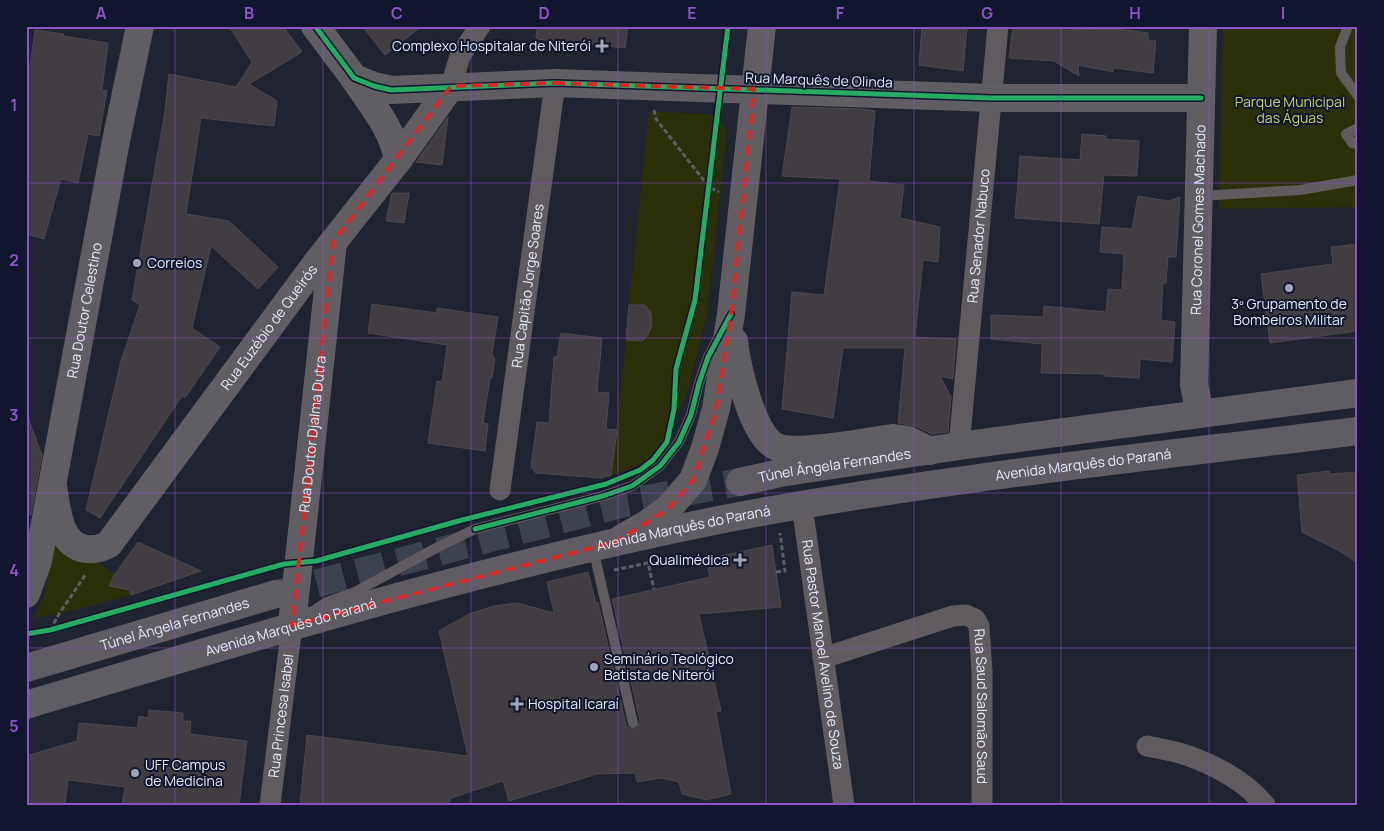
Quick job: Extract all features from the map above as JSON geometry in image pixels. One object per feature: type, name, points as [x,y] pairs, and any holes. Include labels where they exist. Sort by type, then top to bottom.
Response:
[{"type":"main road","points":[[930,451],[1358,393]]},
{"type":"main road","points":[[1200,413],[1204,450]]},
{"type":"main road","name":"Avenida Marquês do Paraná","points":[[26,705],[385,599],[604,545],[802,505],[950,482],[1358,430]]},
{"type":"main road","name":"Túnel Ângela Fernandes","points":[[740,482],[780,473],[930,451]]},
{"type":"main road","name":"Túnel Ângela Fernandes","points":[[26,668],[276,594]]},
{"type":"street","name":"Rua Doutor Celestino","points":[[26,594],[38,561],[116,141],[140,26]]},
{"type":"street","points":[[315,26],[354,78],[390,133],[396,145],[398,160]]},
{"type":"street","name":"Rua Euzébio de Queirós","points":[[97,549],[109,544],[116,535],[333,242],[398,160],[451,86],[460,56],[480,26]]},
{"type":"street","points":[[604,545],[647,524],[668,509],[692,480],[705,448],[716,409],[731,314],[762,26]]},
{"type":"street","name":"Rua Senador Nabuco","points":[[959,446],[998,26]]},
{"type":"street","name":"Rua Coronel Gomes Machado","points":[[1200,413],[1194,385],[1204,26]]},
{"type":"street","name":"Rua Marquês de Olinda","points":[[354,78],[390,90],[555,82],[992,98],[1201,98]]},
{"type":"street","name":"Rua Capitão Jorge Soares","points":[[500,490],[555,82]]},
{"type":"street","name":"Rua Doutor Djalma Dutra","points":[[292,625],[333,242]]},
{"type":"street","points":[[286,306],[302,305],[312,308],[324,322]]},
{"type":"street","points":[[731,314],[737,364],[748,402],[760,431],[775,447],[795,451],[894,438],[908,440],[930,451]]},
{"type":"street","points":[[52,486],[61,526],[69,541],[82,549],[97,549]]},
{"type":"street","name":"Rua Pastor Manoel Avelino de Souza","points":[[802,505],[844,805]]},
{"type":"street","name":"Rua Saud Salomão Saud","points":[[823,658],[954,616],[966,615],[975,618],[979,626],[982,672],[982,805]]},
{"type":"street","name":"Rua Princesa Isabel","points":[[270,805],[292,625]]},
{"type":"street","points":[[1147,746],[1189,756],[1228,774],[1259,798],[1265,805]]},
{"type":"lane","points":[[1348,26],[1340,47],[1341,73],[1358,96]]},
{"type":"lane","points":[[1358,128],[1346,134],[1352,143],[1358,144]]},
{"type":"lane","points":[[1198,196],[1300,190],[1358,180]]},
{"type":"lane","points":[[292,625],[327,602],[356,592],[475,529],[604,496],[632,486],[660,466],[679,442],[691,416],[699,383],[708,358],[731,314]]},
{"type":"lane","points":[[604,545],[632,724]]},
{"type":"path","points":[[647,85],[656,119],[709,187],[742,203]]},
{"type":"path","points":[[708,196],[710,177]]},
{"type":"path","points":[[776,572],[784,571],[781,543]]},
{"type":"path","points":[[50,630],[95,561],[97,549]]},
{"type":"path","points":[[608,572],[648,563],[654,589]]},
{"type":"path","points":[[43,631],[59,628]]},
{"type":"highlighted area","points":[[555,83],[754,89],[731,314],[716,409],[693,480],[668,509],[615,542],[292,625],[333,242],[451,86]]},
{"type":"green space","name":"Parque Municipal das Águas","points":[[1223,26],[1358,26],[1358,207],[1219,209]]},
{"type":"green space","points":[[649,111],[718,115],[727,130],[707,315],[687,394],[665,440],[650,458],[631,469],[611,475],[626,340],[642,341],[649,333],[651,324],[650,315],[645,305],[629,305]]},
{"type":"green space","points":[[53,539],[115,574],[113,584],[121,588],[129,586],[131,595],[59,614],[33,618],[44,596]]},
{"type":"building","points":[[229,26],[283,26],[302,52],[249,84],[277,101],[274,126],[201,118],[186,214],[229,221],[278,267],[258,289],[211,246],[192,328],[220,347],[185,398],[182,396],[100,518],[86,510],[121,361],[140,305],[132,300],[165,111],[169,74],[236,87],[252,62]]},
{"type":"building","name":"Complexo Hospitalar de Niterói","points":[[362,26],[422,26],[385,55]]},
{"type":"building","points":[[537,26],[628,26],[625,48],[536,39]]},
{"type":"building","points":[[922,26],[950,26],[967,29],[963,71],[919,65]]},
{"type":"building","points":[[1013,26],[1055,26],[1063,30],[1118,29],[1148,33],[1148,40],[1156,41],[1153,73],[1114,68],[1113,72],[1078,65],[1079,76],[1054,61],[1009,58]]},
{"type":"building","points":[[35,30],[108,43],[102,90],[107,91],[99,136],[88,134],[78,183],[61,179],[44,239],[26,234],[26,66],[30,66]]},
{"type":"building","points":[[792,107],[875,111],[869,181],[904,185],[900,218],[940,227],[938,262],[923,260],[915,337],[956,339],[953,379],[940,376],[951,397],[948,432],[932,434],[915,426],[898,423],[905,348],[843,348],[833,418],[782,409],[792,292],[824,295],[840,179],[782,176]]},
{"type":"building","points":[[448,117],[442,165],[416,162]]},
{"type":"building","points":[[1082,134],[1106,136],[1106,139],[1139,141],[1137,176],[1104,175],[1099,224],[1015,218],[1020,156],[1080,160]]},
{"type":"building","points":[[392,193],[409,193],[404,223],[386,221]]},
{"type":"building","points":[[1138,196],[1168,201],[1180,197],[1176,257],[1168,257],[1166,283],[1163,283],[1161,320],[1175,322],[1172,362],[1140,359],[1139,378],[1104,376],[1104,374],[1041,373],[1042,344],[991,339],[991,315],[1043,317],[1044,306],[1106,312],[1108,289],[1122,290],[1124,254],[1100,252],[1102,227],[1132,229]]},
{"type":"building","points":[[1358,244],[1358,331],[1270,343],[1261,274],[1333,264],[1331,247]]},
{"type":"building","points":[[372,304],[437,313],[437,308],[498,317],[492,354],[495,359],[483,423],[488,424],[485,451],[428,443],[437,381],[442,382],[447,345],[368,333]]},
{"type":"building","points":[[629,305],[645,305],[651,313],[652,325],[648,335],[642,341],[626,340]]},
{"type":"building","points":[[561,333],[602,338],[597,392],[609,393],[606,429],[617,430],[611,475],[601,478],[536,473],[531,467],[537,422],[549,423],[554,357],[557,357]]},
{"type":"building","points":[[28,418],[42,455],[31,515],[26,514],[26,419]]},
{"type":"building","points":[[1329,471],[1330,474],[1358,472],[1358,563],[1336,549],[1302,532],[1297,475]]},
{"type":"building","points":[[138,542],[201,571],[131,595],[130,590],[109,586],[115,574]]},
{"type":"building","points":[[772,545],[781,607],[699,614],[721,711],[716,712],[731,794],[706,800],[682,794],[679,782],[661,778],[637,782],[635,773],[597,774],[509,801],[503,781],[451,798],[448,805],[300,805],[307,735],[468,756],[439,631],[469,614],[494,606],[517,603],[554,613],[547,582],[588,572],[596,603],[598,602],[626,725],[631,729],[637,728],[640,721],[612,599],[710,577],[706,559]]},
{"type":"building","name":"UFF Campus de Medicina","points":[[149,710],[183,713],[183,721],[191,721],[190,734],[247,741],[239,805],[122,805],[125,787],[68,780],[65,805],[26,805],[26,756],[77,741],[79,723],[137,728],[139,716],[148,718]]},
{"type":"tunnel","points":[[276,594],[625,503],[740,482]]},
{"type":"cycle path","points":[[315,26],[354,78],[391,90],[555,83],[992,98],[1201,98]]},
{"type":"cycle path","points":[[26,634],[50,630],[284,564],[316,561],[462,520],[606,484],[640,470],[653,460],[667,442],[674,409],[676,369],[695,300],[728,26]]},
{"type":"cycle path","points":[[475,529],[603,496],[632,486],[660,466],[679,442],[691,415],[708,357],[731,314]]},
{"type":"place","name":"Complexo Hospitalar de Niterói","points":[[602,46]]},
{"type":"place","name":"Correios","points":[[137,263]]},
{"type":"place","name":"3º Grupamento de Bombeiros Militar","points":[[1289,288]]},
{"type":"place","name":"Qualimédica","points":[[740,560]]},
{"type":"place","name":"Seminário Teológico Batista de Niterói","points":[[594,667]]},
{"type":"place","name":"Hospital Icaraí","points":[[517,704]]},
{"type":"place","name":"UFF Campus de Medicina","points":[[135,773]]}]
